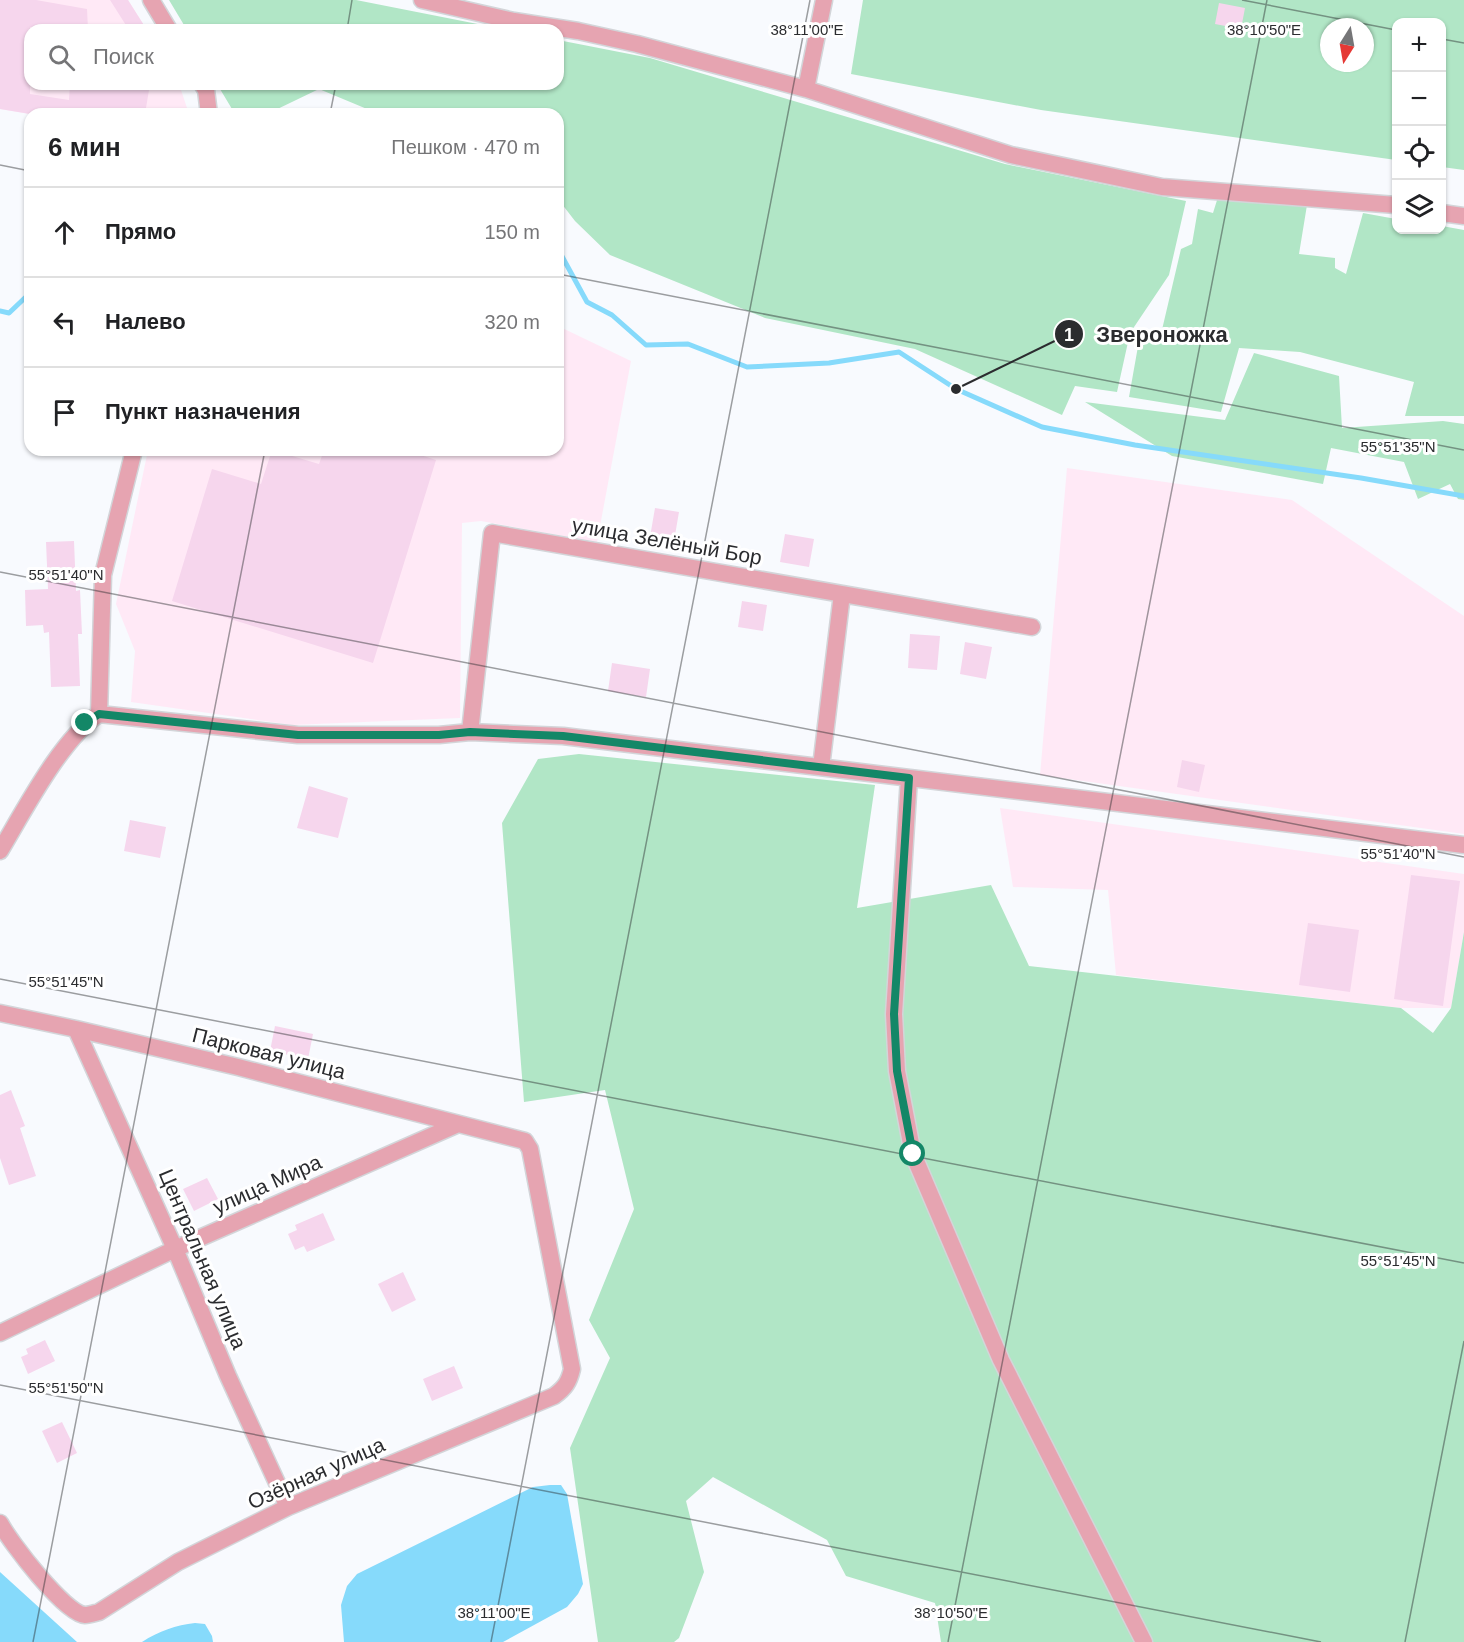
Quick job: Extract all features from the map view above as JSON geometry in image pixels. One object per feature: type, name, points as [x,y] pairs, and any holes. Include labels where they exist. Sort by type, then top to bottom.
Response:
[{"type":"street","points":[[151,0],[165,24]]},
{"type":"street","points":[[422,0],[533,24]]},
{"type":"street","points":[[806,89],[824,0]]},
{"type":"street","points":[[564,29],[637,44],[806,89],[1011,155],[1162,187],[1392,205]]},
{"type":"street","points":[[206,90],[208,108]]},
{"type":"street","points":[[1446,214],[1464,216]]},
{"type":"street","points":[[99,714],[103,575],[133,456]]},
{"type":"street","name":"улица Зелёный Бор","points":[[470,732],[492,533],[1032,627]]},
{"type":"street","points":[[821,767],[842,594]]},
{"type":"street","points":[[0,851],[46,776],[85,723],[99,714],[298,735],[439,735],[470,732],[563,736],[1464,844]]},
{"type":"street","points":[[909,778],[894,1014],[897,1071],[913,1154],[1000,1360],[1144,1642]]},
{"type":"street","name":"Парковая улица","points":[[0,1013],[238,1067],[525,1142],[530,1149],[572,1369],[569,1382]]},
{"type":"street","name":"Центральная улица","points":[[76,1029],[288,1507]]},
{"type":"street","name":"улица Мира","points":[[0,1333],[175,1249],[456,1125]]},
{"type":"street","name":"Озёрная улица","points":[[0,1523],[12,1543],[66,1605],[85,1615],[99,1612],[178,1562],[288,1507],[554,1396],[569,1382]]},
{"type":"shaded area","points":[[0,0],[128,0],[143,24],[24,24],[24,90],[181,90],[187,108],[24,108],[24,113],[0,109]]},
{"type":"shaded area","points":[[564,329],[631,361],[597,542],[481,521],[462,523],[460,718],[292,725],[131,702],[135,651],[116,604],[147,456],[564,456]]},
{"type":"shaded area","points":[[1067,468],[1292,500],[1464,616],[1464,834],[1040,775]]},
{"type":"shaded area","points":[[1000,808],[1464,874],[1464,932],[1451,1008],[1401,1008],[1116,975],[1108,890],[1013,887]]},
{"type":"green space","points":[[169,0],[356,0],[478,24],[183,24]]},
{"type":"green space","points":[[863,0],[1464,0],[1464,170],[1446,168],[1446,18],[1392,18],[1392,159],[1041,110],[851,74]]},
{"type":"green space","points":[[564,41],[650,58],[1005,164],[1186,201],[1169,275],[1130,333],[1117,392],[1075,386],[1062,415],[915,349],[765,318],[610,255],[575,221],[564,207],[564,108],[365,108],[321,90],[564,90]]},
{"type":"green space","points":[[221,90],[317,90],[279,108],[231,108]]},
{"type":"green space","points":[[1218,197],[1307,205],[1299,254],[1335,258],[1335,268],[1346,274],[1363,213],[1392,218],[1392,234],[1446,234],[1446,227],[1464,230],[1464,416],[1405,416],[1414,382],[1300,352],[1239,348],[1221,412],[1129,397],[1140,335],[1161,334],[1181,249],[1192,244],[1198,209],[1213,213]]},
{"type":"green space","points":[[1254,353],[1339,376],[1342,428],[1443,421],[1464,424],[1464,500],[1458,499],[1450,484],[1418,499],[1404,462],[1331,448],[1323,484],[1172,456],[1085,402],[1225,420]]},
{"type":"green space","points":[[579,754],[875,785],[857,908],[991,885],[1029,966],[1401,1008],[1433,1033],[1451,1008],[1464,932],[1464,1642],[941,1642],[935,1603],[846,1576],[827,1540],[713,1477],[686,1501],[704,1572],[679,1638],[674,1642],[598,1642],[570,1448],[610,1358],[589,1320],[634,1209],[605,1090],[524,1102],[502,823],[538,759]]},
{"type":"water","points":[[561,1485],[567,1494],[583,1584],[567,1607],[503,1642],[344,1642],[341,1605],[347,1586],[357,1574],[533,1487]]},
{"type":"water","points":[[0,1572],[77,1642],[0,1642]]},
{"type":"water","points":[[195,1623],[205,1624],[213,1642],[142,1642],[168,1629]]},
{"type":"building","points":[[0,0],[36,0],[87,9],[88,24],[24,24],[24,90],[30,90],[30,94],[69,100],[70,90],[149,90],[146,108],[24,108],[24,113],[0,109]]},
{"type":"building","points":[[110,0],[128,0],[143,24],[125,24]]},
{"type":"building","points":[[1219,3],[1245,8],[1241,29],[1215,24]]},
{"type":"building","points":[[270,456],[292,456],[319,464],[322,456],[424,456],[436,460],[373,663],[172,601],[212,469],[261,484]]},
{"type":"building","points":[[655,508],[679,512],[674,541],[650,537]]},
{"type":"building","points":[[785,534],[814,539],[809,567],[780,562]]},
{"type":"building","points":[[74,541],[76,591],[80,590],[82,634],[78,634],[80,686],[51,687],[49,632],[44,633],[43,625],[26,626],[25,590],[48,589],[46,542]]},
{"type":"building","points":[[742,601],[767,605],[763,631],[738,627]]},
{"type":"building","points":[[910,634],[940,636],[937,670],[908,668]]},
{"type":"building","points":[[965,642],[992,647],[986,679],[960,674]]},
{"type":"building","points":[[612,663],[650,669],[646,697],[608,691]]},
{"type":"building","points":[[1182,760],[1205,765],[1199,792],[1177,787]]},
{"type":"building","points":[[309,786],[348,798],[338,838],[297,828]]},
{"type":"building","points":[[130,820],[166,827],[160,858],[124,851]]},
{"type":"building","points":[[1411,875],[1460,881],[1443,1006],[1394,999]]},
{"type":"building","points":[[1308,923],[1359,930],[1350,992],[1299,985]]},
{"type":"building","points":[[275,1026],[313,1034],[308,1059],[270,1051]]},
{"type":"building","points":[[11,1090],[25,1126],[20,1128],[36,1176],[9,1185],[0,1158],[0,1095]]},
{"type":"building","points":[[207,1178],[218,1199],[194,1211],[183,1189]]},
{"type":"building","points":[[323,1213],[335,1240],[307,1252],[304,1246],[295,1250],[288,1234],[297,1230],[295,1225]]},
{"type":"building","points":[[403,1272],[416,1300],[392,1312],[378,1284]]},
{"type":"building","points":[[45,1340],[55,1361],[28,1374],[21,1357],[28,1354],[26,1349]]},
{"type":"building","points":[[454,1366],[463,1388],[432,1401],[423,1379]]},
{"type":"building","points":[[62,1422],[77,1453],[57,1463],[42,1431]]},
{"type":"waterway","points":[[564,260],[587,302],[612,315],[646,345],[688,344],[747,367],[829,363],[899,352],[956,389],[1042,427],[1135,445],[1361,478],[1464,496]]},
{"type":"waterway","points":[[0,311],[9,313],[24,299]]},
{"type":"place","name":"Звероножка","points":[[956,389]]},
{"type":"route","points":[[85,723],[99,714],[298,735],[439,735],[470,732],[563,736],[909,778],[894,1014],[897,1071],[913,1154]]}]
